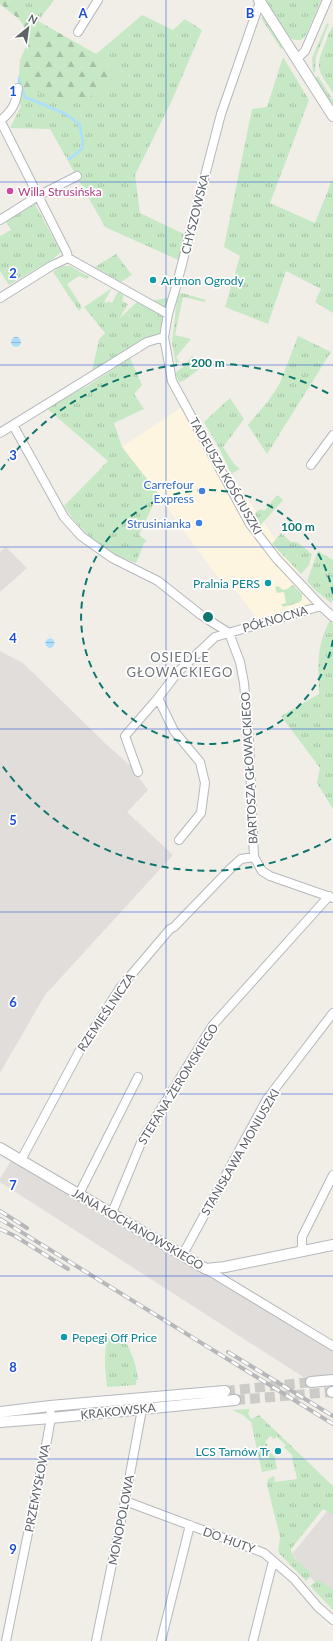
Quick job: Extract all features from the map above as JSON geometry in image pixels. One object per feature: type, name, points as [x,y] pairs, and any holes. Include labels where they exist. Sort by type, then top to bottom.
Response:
[{"type":"street","points":[[78,32],[98,0]]},
{"type":"street","points":[[297,59],[305,51],[327,0]]},
{"type":"street","points":[[259,1],[333,116]]},
{"type":"street","name":"CHYSZOWSKA","points":[[164,337],[168,314],[221,114],[259,1]]},
{"type":"street","points":[[18,88],[17,102],[9,114],[0,120],[68,258],[168,314]]},
{"type":"street","points":[[0,220],[38,196],[77,176]]},
{"type":"street","points":[[0,298],[51,266],[68,258]]},
{"type":"street","points":[[0,432],[147,342],[164,337]]},
{"type":"street","name":"TADEUSZA KOŚCIUSZKI","points":[[164,337],[172,381],[250,524],[276,558],[333,617]]},
{"type":"street","points":[[13,425],[64,517],[81,536],[112,558],[158,581],[201,615],[229,632]]},
{"type":"street","points":[[311,465],[333,436]]},
{"type":"street","name":"PÓŁNOCNA","points":[[138,772],[125,736],[178,672],[215,637],[321,606]]},
{"type":"street","name":"BARTOSZA GŁOWACKIEGO","points":[[229,632],[240,662],[244,683],[249,741],[254,857],[262,871],[270,876],[331,897]]},
{"type":"street","points":[[158,698],[174,731],[200,762],[205,783],[201,812],[178,840]]},
{"type":"street","name":"RZEMIEŚLNICZA","points":[[21,1160],[80,1050],[120,988],[170,929],[174,927],[231,868],[241,859],[254,857]]},
{"type":"street","name":"STEFANA ŻEROMSKIEGO","points":[[112,1213],[143,1138],[213,1025],[331,897]]},
{"type":"street","name":"STANISŁAWA MONIUSZKI","points":[[182,1256],[267,1099],[333,1014]]},
{"type":"street","points":[[79,1194],[138,1076]]},
{"type":"street","name":"JANA KOCHANOWSKIEGO","points":[[0,1148],[206,1270],[333,1245]]},
{"type":"street","points":[[302,1251],[302,1237],[333,1176]]},
{"type":"street","points":[[206,1270],[333,1346]]},
{"type":"street","points":[[311,1382],[333,1380]]},
{"type":"street","name":"KRAKOWSKA","points":[[0,1422],[51,1418],[225,1391]]},
{"type":"street","name":"KRAKOWSKA","points":[[0,1412],[50,1406],[235,1400]]},
{"type":"street","name":"MONOPOLOWA","points":[[96,1641],[125,1501],[143,1404]]},
{"type":"street","name":"PRZEMYSŁOWA","points":[[6,1641],[51,1418],[50,1406]]},
{"type":"street","name":"DO HUTY","points":[[125,1501],[264,1553],[294,1579],[318,1607],[333,1620]]},
{"type":"street","points":[[161,1641],[190,1525]]},
{"type":"street","points":[[253,1641],[273,1561]]},
{"type":"shaded area","points":[[185,405],[321,606],[260,623],[239,594],[218,577],[175,519],[161,497],[122,447]]},
{"type":"shaded area","points":[[6,547],[27,568],[0,592],[0,552]]},
{"type":"shaded area","points":[[0,651],[23,663],[108,746],[131,766],[148,790],[127,812],[173,855],[45,995],[0,1073]]},
{"type":"shaded area","points":[[12,1159],[333,1347],[333,1380],[311,1382],[0,1182],[0,1179]]},
{"type":"shaded area","points":[[329,1509],[333,1512],[333,1605],[292,1554]]},
{"type":"green space","points":[[0,0],[9,0],[38,21],[96,54],[105,63],[125,73],[82,102],[18,88],[20,60],[28,42],[27,31],[19,19],[0,4]]},
{"type":"green space","points":[[9,0],[54,0],[38,21]]},
{"type":"green space","points":[[264,0],[321,0],[306,35],[301,40],[296,40],[288,38]]},
{"type":"green space","points":[[142,15],[173,30],[185,19],[202,30],[173,98],[135,175],[140,213],[188,236],[183,262],[105,227],[50,129],[10,128],[21,106],[18,88],[125,73],[105,63],[95,55]]},
{"type":"green space","points":[[263,16],[283,46],[281,49],[261,18]]},
{"type":"green space","points":[[327,23],[329,24],[316,57],[315,72],[313,73],[312,58]]},
{"type":"green space","points":[[333,26],[333,93],[321,75],[319,65],[329,32]]},
{"type":"green space","points":[[283,57],[309,100],[270,203],[315,223],[332,180],[333,313],[315,302],[321,289],[286,271],[268,324],[225,307],[240,256],[224,247],[252,109],[267,107]]},
{"type":"green space","points":[[318,76],[333,100],[333,107],[315,79]]},
{"type":"green space","points":[[35,204],[61,252],[53,259],[9,285],[0,271],[0,236],[11,230],[5,220]]},
{"type":"green space","points":[[116,254],[132,275],[121,282],[95,267]]},
{"type":"green space","points":[[62,266],[70,266],[89,277],[87,279],[79,276],[67,284],[82,307],[79,311],[53,272]]},
{"type":"green space","points":[[112,288],[104,302],[107,303],[108,301],[112,303],[118,292],[124,295],[122,301],[128,304],[119,319],[140,299],[145,302],[173,297],[164,337],[91,376],[99,339],[105,333],[84,307]]},
{"type":"green space","points":[[182,293],[206,300],[205,302],[183,297],[175,335],[191,339],[176,357],[179,361],[176,364],[172,343],[177,300],[179,294]]},
{"type":"green space","points":[[298,336],[331,352],[267,454],[248,425],[269,400],[280,383]]},
{"type":"green space","points":[[192,356],[203,366],[185,380],[179,382],[175,373],[184,366]]},
{"type":"green space","points":[[130,358],[142,385],[134,394],[144,409],[114,423],[122,447],[161,497],[152,507],[139,535],[147,541],[144,543],[136,563],[114,554],[95,541],[79,526],[64,506],[108,461],[45,407],[89,385]]},
{"type":"green space","points":[[230,398],[244,419],[223,447],[234,464],[240,469],[231,474],[219,448],[204,422]]},
{"type":"green space","points":[[277,495],[283,500],[259,527],[253,517],[256,512],[261,509],[264,511]]},
{"type":"green space","points":[[281,533],[291,542],[297,542],[312,554],[309,565],[301,574],[272,544]]},
{"type":"green space","points":[[318,551],[333,560],[333,600],[331,603],[307,581]]},
{"type":"green space","points":[[293,585],[302,594],[302,600],[298,603],[283,607],[281,604],[286,603],[284,592],[277,593],[275,587],[278,586],[283,590]]},
{"type":"green space","points":[[332,616],[333,809],[317,783],[320,768],[281,716],[319,694],[319,654],[323,636]]},
{"type":"green space","points":[[115,1332],[124,1340],[131,1353],[138,1380],[136,1380],[136,1385],[107,1387],[105,1357],[107,1341]]},
{"type":"green space","points":[[250,1409],[248,1413],[251,1419],[259,1415],[333,1486],[333,1515],[323,1509],[291,1549],[295,1559],[311,1573],[310,1577],[306,1581],[278,1552],[280,1537],[267,1485],[268,1479],[274,1476],[275,1482],[297,1479],[292,1458],[293,1456],[284,1447],[286,1445],[277,1437],[274,1439],[270,1436],[265,1442],[268,1445],[265,1448],[275,1457],[277,1469],[262,1472],[251,1422],[243,1415],[232,1410]]},
{"type":"green space","points":[[317,1580],[321,1581],[333,1590],[333,1610],[310,1586]]},
{"type":"water","points":[[14,337],[18,337],[20,338],[20,346],[14,347],[11,344],[11,340]]},
{"type":"water","points":[[50,638],[55,643],[50,648],[45,643]]},
{"type":"waterway","points":[[19,78],[25,97],[66,114],[80,125],[83,145],[80,150],[69,159]]},
{"type":"tunnel","points":[[225,1391],[311,1382]]},
{"type":"tunnel","points":[[235,1400],[332,1392]]},
{"type":"railway","points":[[0,1211],[27,1228]]},
{"type":"railway","points":[[0,1219],[333,1424]]},
{"type":"railway","points":[[0,1229],[15,1236],[68,1269]]},
{"type":"railway","points":[[228,1352],[333,1416]]},
{"type":"place","name":"Willa Strusińska","points":[[10,191]]},
{"type":"place","name":"Artmon Ogrody","points":[[153,280]]},
{"type":"place","name":"Carrefour Express","points":[[202,491]]},
{"type":"place","name":"Strusinianka","points":[[199,523]]},
{"type":"place","name":"Pralnia PERS","points":[[268,583]]},
{"type":"place","name":"Pepegi Off Price","points":[[64,1337]]},
{"type":"place","name":"LCS Tarnów Tr","points":[[278,1451]]},
{"type":"district","name":"OSIEDLE GŁOWACKIEGO","points":[[180,664]]}]
